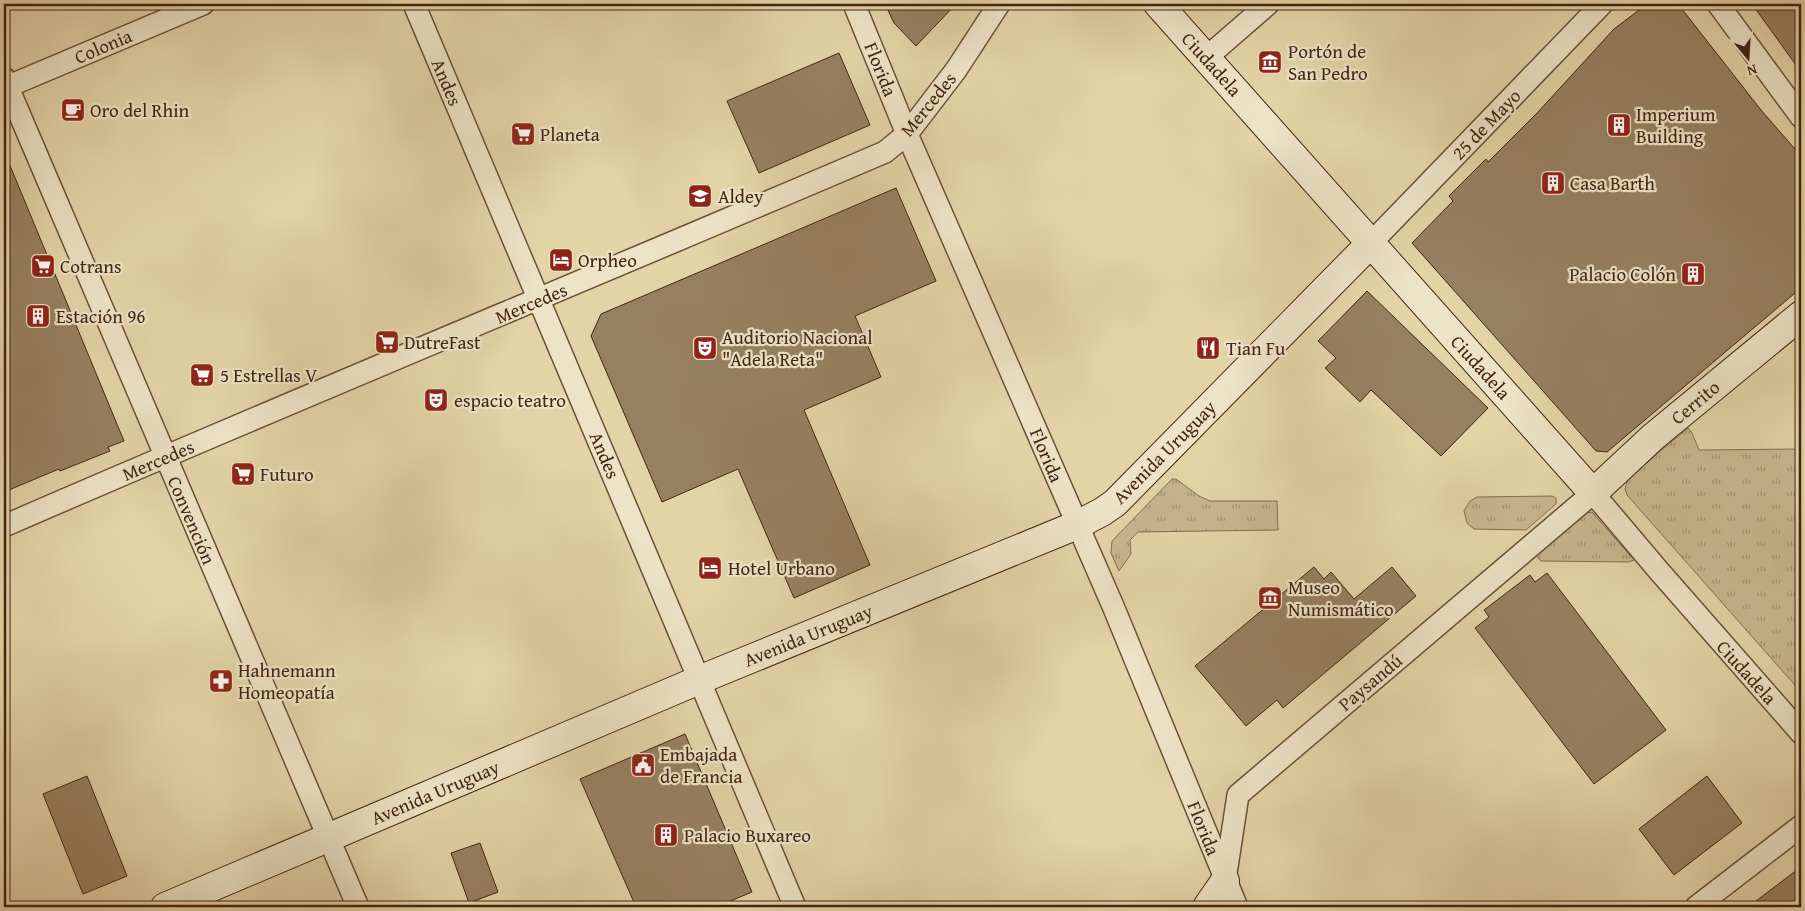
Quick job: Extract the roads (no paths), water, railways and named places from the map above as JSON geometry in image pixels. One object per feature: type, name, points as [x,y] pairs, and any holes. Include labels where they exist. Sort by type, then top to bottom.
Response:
[{"type":"street","name":"Colonia","points":[[5,84],[203,4]]},
{"type":"street","name":"Andes","points":[[414,4],[795,907]]},
{"type":"street","name":"Florida","points":[[854,4],[907,134],[1114,606],[1237,907]]},
{"type":"street","name":"Mercedes","points":[[4,526],[165,456],[539,300],[885,152],[907,134],[956,70],[998,4]]},
{"type":"street","name":"Ciudadela","points":[[1158,4],[1593,493],[1658,571],[1801,733]]},
{"type":"street","points":[[1206,58],[1268,4]]},
{"type":"street","name":"25 de Mayo","points":[[1370,244],[1602,4]]},
{"type":"street","points":[[1718,4],[1801,117]]},
{"type":"street","name":"Convención","points":[[5,84],[358,907]]},
{"type":"street","name":"Avenida Uruguay","points":[[165,907],[699,680],[1077,525],[1102,512],[1115,503],[1370,244]]},
{"type":"street","name":"Cerrito","points":[[1593,493],[1653,437],[1801,315]]},
{"type":"street","name":"Paysandú","points":[[1207,907],[1225,881],[1238,795],[1593,493]]},
{"type":"street","points":[[1696,907],[1801,826]]},
{"type":"place","name":"Portón de San Pedro","points":[[1270,62]]},
{"type":"place","name":"Oro del Rhin","points":[[73,110]]},
{"type":"place","name":"Imperium Building","points":[[1619,125]]},
{"type":"place","name":"Planeta","points":[[523,134]]},
{"type":"place","name":"Casa Barth","points":[[1553,183]]},
{"type":"place","name":"Aldey","points":[[700,196]]},
{"type":"place","name":"Orpheo","points":[[561,260]]},
{"type":"place","name":"Cotrans","points":[[43,266]]},
{"type":"place","name":"Palacio Colón","points":[[1693,274]]},
{"type":"place","name":"Estación 96","points":[[38,316]]},
{"type":"place","name":"DutreFast","points":[[387,342]]},
{"type":"place","name":"Auditorio Nacional \"Adela Reta\"","points":[[705,348]]},
{"type":"place","name":"Tian Fu","points":[[1208,348]]},
{"type":"place","name":"5 Estrellas V","points":[[202,375]]},
{"type":"place","name":"espacio teatro","points":[[436,400]]},
{"type":"place","name":"Futuro","points":[[243,474]]},
{"type":"place","name":"Hotel Urbano","points":[[710,568]]},
{"type":"place","name":"Museo Numismático","points":[[1270,598]]},
{"type":"place","name":"Hahnemann Homeopatía","points":[[221,681]]},
{"type":"place","name":"Embajada de Francia","points":[[643,765]]},
{"type":"place","name":"Palacio Buxareo","points":[[666,835]]}]
